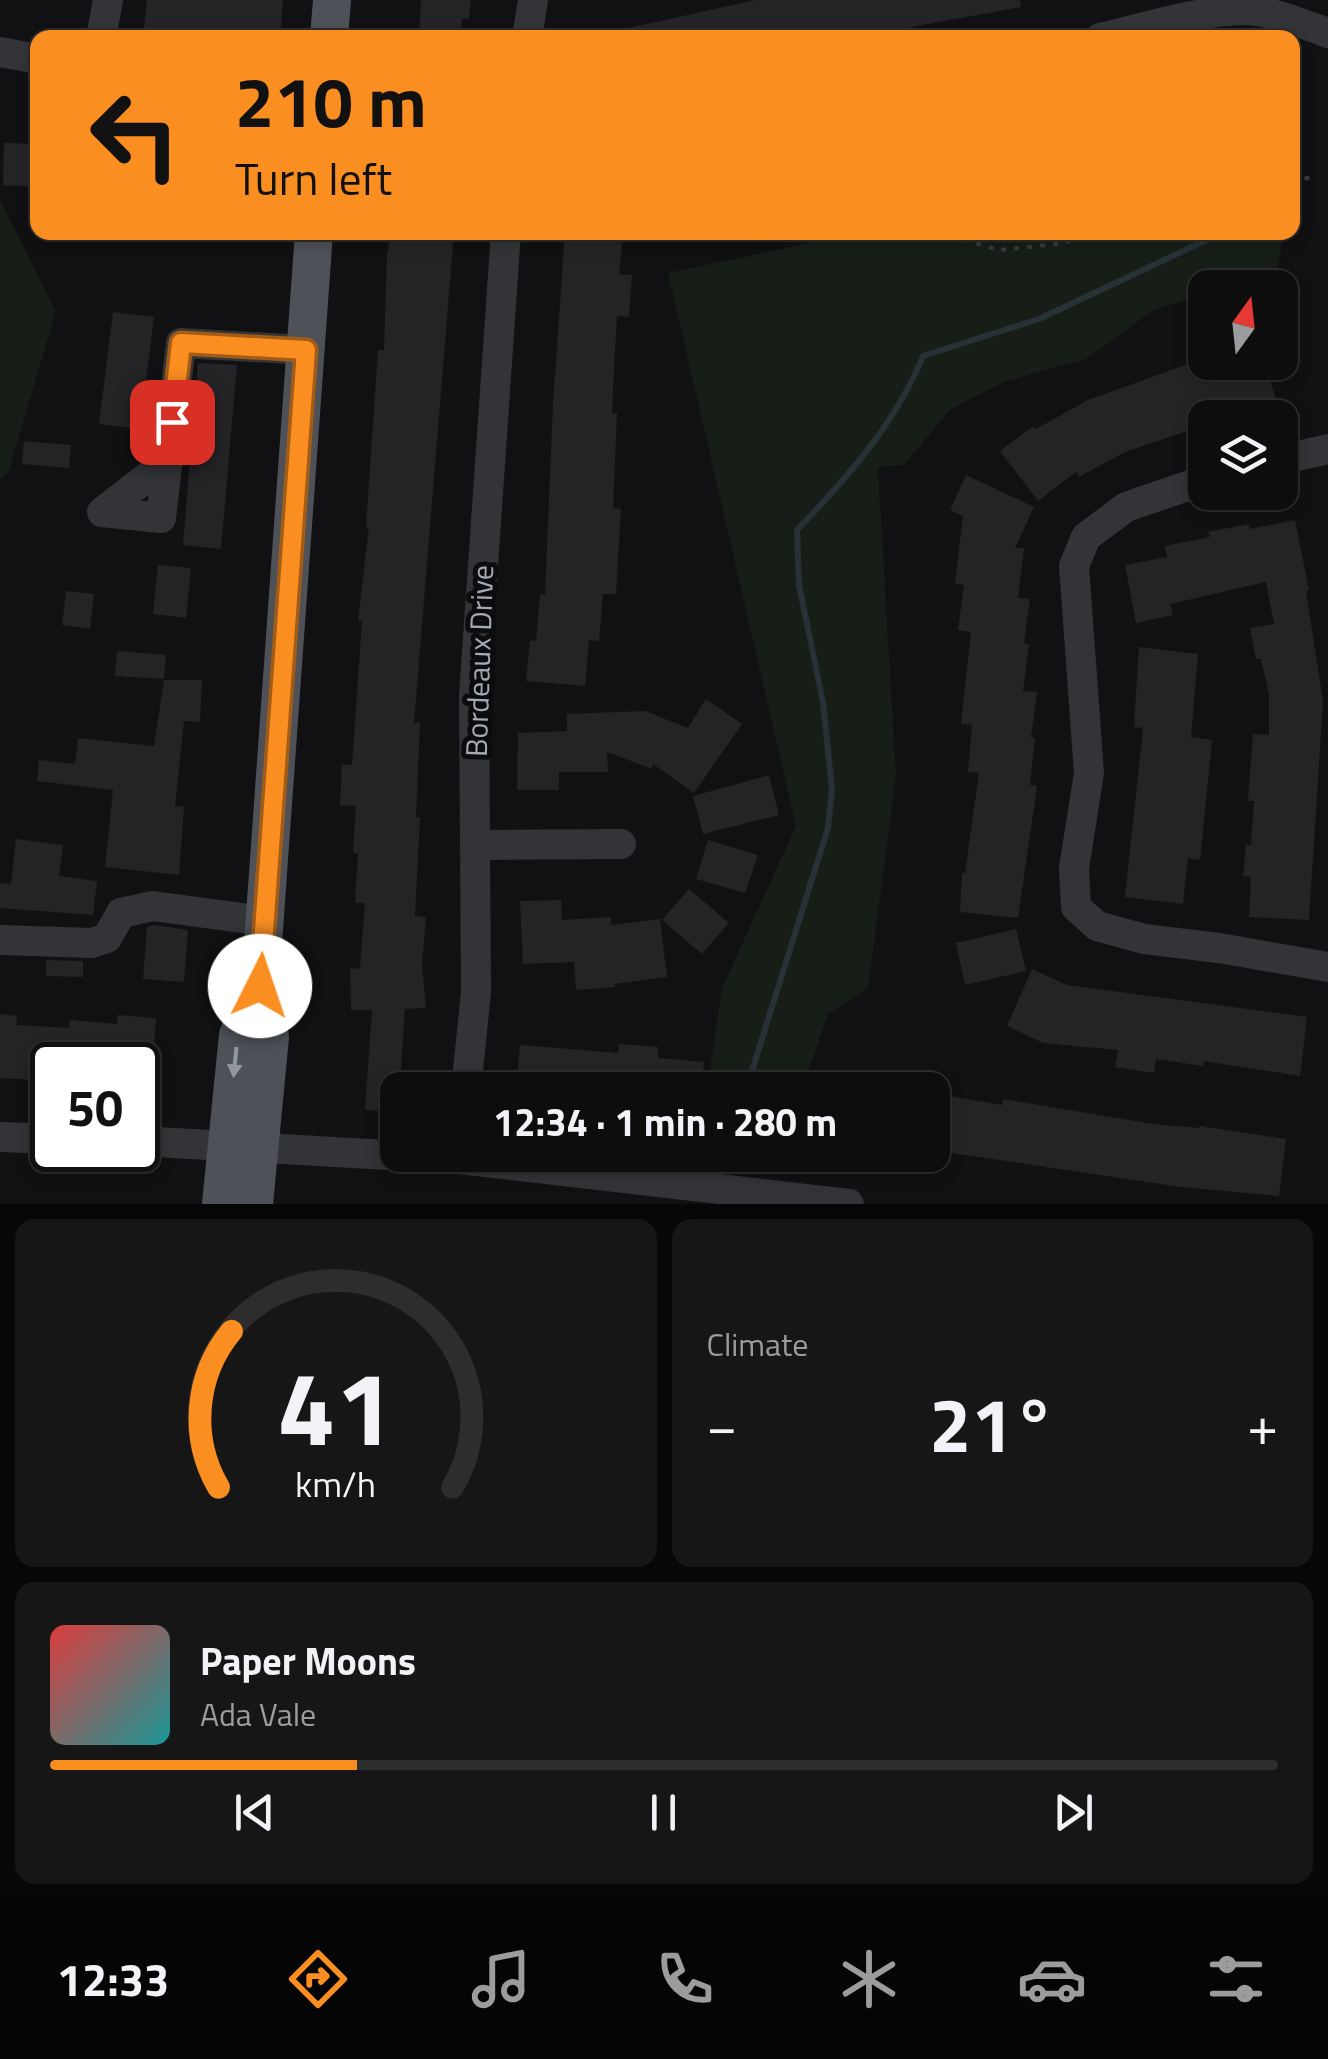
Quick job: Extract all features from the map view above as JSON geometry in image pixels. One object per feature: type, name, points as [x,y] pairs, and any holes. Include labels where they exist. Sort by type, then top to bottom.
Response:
[{"type":"main road","points":[[330,30],[332,0]]},
{"type":"main road","points":[[254,1204],[242,1145],[238,1035],[260,986],[313,240]]},
{"type":"main road","points":[[221,1204],[242,1145]]},
{"type":"street","points":[[102,30],[108,0]]},
{"type":"street","points":[[529,30],[534,0]]},
{"type":"street","points":[[1137,30],[1246,10],[1328,33]]},
{"type":"street","points":[[0,52],[30,58]]},
{"type":"street","name":"Bordeaux Drive","points":[[468,1072],[476,992],[474,696],[505,240]]},
{"type":"street","points":[[168,462],[181,343],[306,350]]},
{"type":"street","points":[[1298,456],[1328,449]]},
{"type":"street","points":[[1188,486],[1114,514],[1086,537],[1074,566],[1089,772],[1074,868],[1076,907],[1096,926],[1144,940],[1328,967]]},
{"type":"street","points":[[477,844],[622,844]]},
{"type":"street","points":[[0,940],[92,943],[107,938],[121,913],[153,906],[265,921]]},
{"type":"street","points":[[0,1137],[30,1138]]},
{"type":"street","points":[[160,1141],[380,1153]]},
{"type":"street","points":[[584,1172],[850,1204]]},
{"type":"path","points":[[1300,180],[1315,176]]},
{"type":"path","points":[[965,240],[998,250],[1073,240]]},
{"type":"shaded area","points":[[0,201],[56,311],[8,473],[0,480]]},
{"type":"shaded area","points":[[811,240],[1283,240],[1278,267],[1188,270],[1188,299],[1152,311],[1086,359],[1006,381],[950,410],[904,465],[878,467],[896,776],[868,988],[828,1014],[808,1072],[710,1072],[722,988],[796,826],[668,273]]},
{"type":"building","points":[[147,0],[283,0],[281,30],[144,30]]},
{"type":"building","points":[[421,0],[471,0],[469,19],[462,18],[461,30],[419,30]]},
{"type":"building","points":[[755,0],[1020,0],[1021,7],[901,30],[620,30]]},
{"type":"building","points":[[4,143],[30,144],[30,187],[3,185]]},
{"type":"building","points":[[390,240],[453,240],[414,723],[420,723],[415,916],[426,917],[422,965],[426,1008],[405,1009],[401,1072],[380,1072],[380,1111],[365,1110],[372,1010],[351,1010],[350,969],[360,968],[365,903],[355,903],[356,806],[340,805],[342,764],[352,765],[362,621],[358,621],[369,527],[378,350],[384,350]]},
{"type":"building","points":[[564,240],[622,240],[619,274],[632,275],[629,317],[617,316],[614,368],[612,413],[617,413],[613,508],[621,509],[616,594],[603,594],[599,641],[589,640],[585,686],[526,681],[530,640],[536,641],[540,594],[545,595]]},
{"type":"building","points":[[113,312],[154,317],[140,429],[99,424]]},
{"type":"building","points":[[198,363],[237,365],[221,549],[183,545]]},
{"type":"building","points":[[1188,364],[1188,380],[1270,380],[1276,399],[1188,400],[1188,431],[1125,452],[1079,477],[1076,472],[1038,501],[1000,451],[1033,426],[1036,429],[1088,400]]},
{"type":"building","points":[[24,441],[71,445],[69,468],[22,464]]},
{"type":"building","points":[[966,475],[1034,507],[1015,548],[1024,548],[1018,598],[1030,599],[1023,691],[1037,692],[1030,785],[1037,786],[1018,918],[960,912],[962,873],[979,773],[968,772],[972,725],[961,724],[971,632],[958,630],[964,585],[955,584],[963,516],[950,510]]},
{"type":"building","points":[[1295,520],[1309,590],[1306,591],[1323,701],[1309,920],[1249,917],[1251,877],[1243,876],[1246,845],[1251,845],[1254,801],[1248,801],[1253,734],[1269,735],[1269,694],[1250,628],[1274,624],[1266,582],[1170,604],[1173,615],[1136,623],[1125,565],[1167,557],[1165,546],[1210,537],[1208,532]]},
{"type":"building","points":[[158,565],[191,568],[186,618],[153,614]]},
{"type":"building","points":[[66,591],[94,594],[90,629],[62,625]]},
{"type":"building","points":[[1139,647],[1198,654],[1191,737],[1212,740],[1200,860],[1188,858],[1183,904],[1125,897],[1143,728],[1134,727]]},
{"type":"building","points":[[117,651],[166,655],[164,679],[115,676]]},
{"type":"building","points":[[164,680],[202,680],[200,722],[184,721],[175,806],[184,807],[179,875],[105,867],[113,790],[37,781],[39,760],[75,764],[78,738],[154,746]]},
{"type":"building","points":[[706,699],[742,724],[694,793],[653,764],[652,769],[607,752],[608,772],[559,772],[559,790],[517,790],[518,733],[567,731],[567,714],[645,711],[688,728]]},
{"type":"building","points":[[769,775],[779,815],[703,834],[693,796]]},
{"type":"building","points":[[16,839],[63,845],[59,876],[97,881],[93,915],[0,908],[0,883],[11,884]]},
{"type":"building","points":[[708,840],[758,855],[745,893],[696,879]]},
{"type":"building","points":[[689,889],[729,923],[702,954],[662,920]]},
{"type":"building","points":[[561,900],[562,920],[611,917],[611,925],[660,919],[667,977],[576,990],[574,962],[523,964],[520,901]]},
{"type":"building","points":[[147,927],[188,930],[184,982],[143,979]]},
{"type":"building","points":[[1016,929],[1026,971],[965,985],[956,943]]},
{"type":"building","points":[[46,960],[83,961],[83,977],[46,976]]},
{"type":"building","points":[[1032,969],[1067,985],[1307,1017],[1300,1076],[1204,1061],[1203,1066],[1156,1059],[1154,1073],[1115,1067],[1118,1050],[1043,1043],[1007,1026]]},
{"type":"building","points":[[0,1014],[17,1016],[16,1025],[69,1028],[70,1020],[117,1024],[118,1015],[156,1018],[154,1042],[30,1042],[30,1080],[0,1078]]},
{"type":"building","points":[[619,1044],[658,1047],[658,1058],[704,1062],[703,1072],[518,1072],[520,1045],[618,1053]]},
{"type":"building","points":[[950,1096],[1002,1105],[1003,1099],[1153,1124],[1200,1126],[1286,1139],[1279,1196],[1181,1187],[950,1153]]},
{"type":"waterway","points":[[752,1072],[828,828],[832,790],[823,702],[799,585],[797,530],[852,470],[884,427],[923,356],[1039,319],[1206,240]]},
{"type":"route","points":[[172,422],[181,343],[306,350],[260,986]]}]
